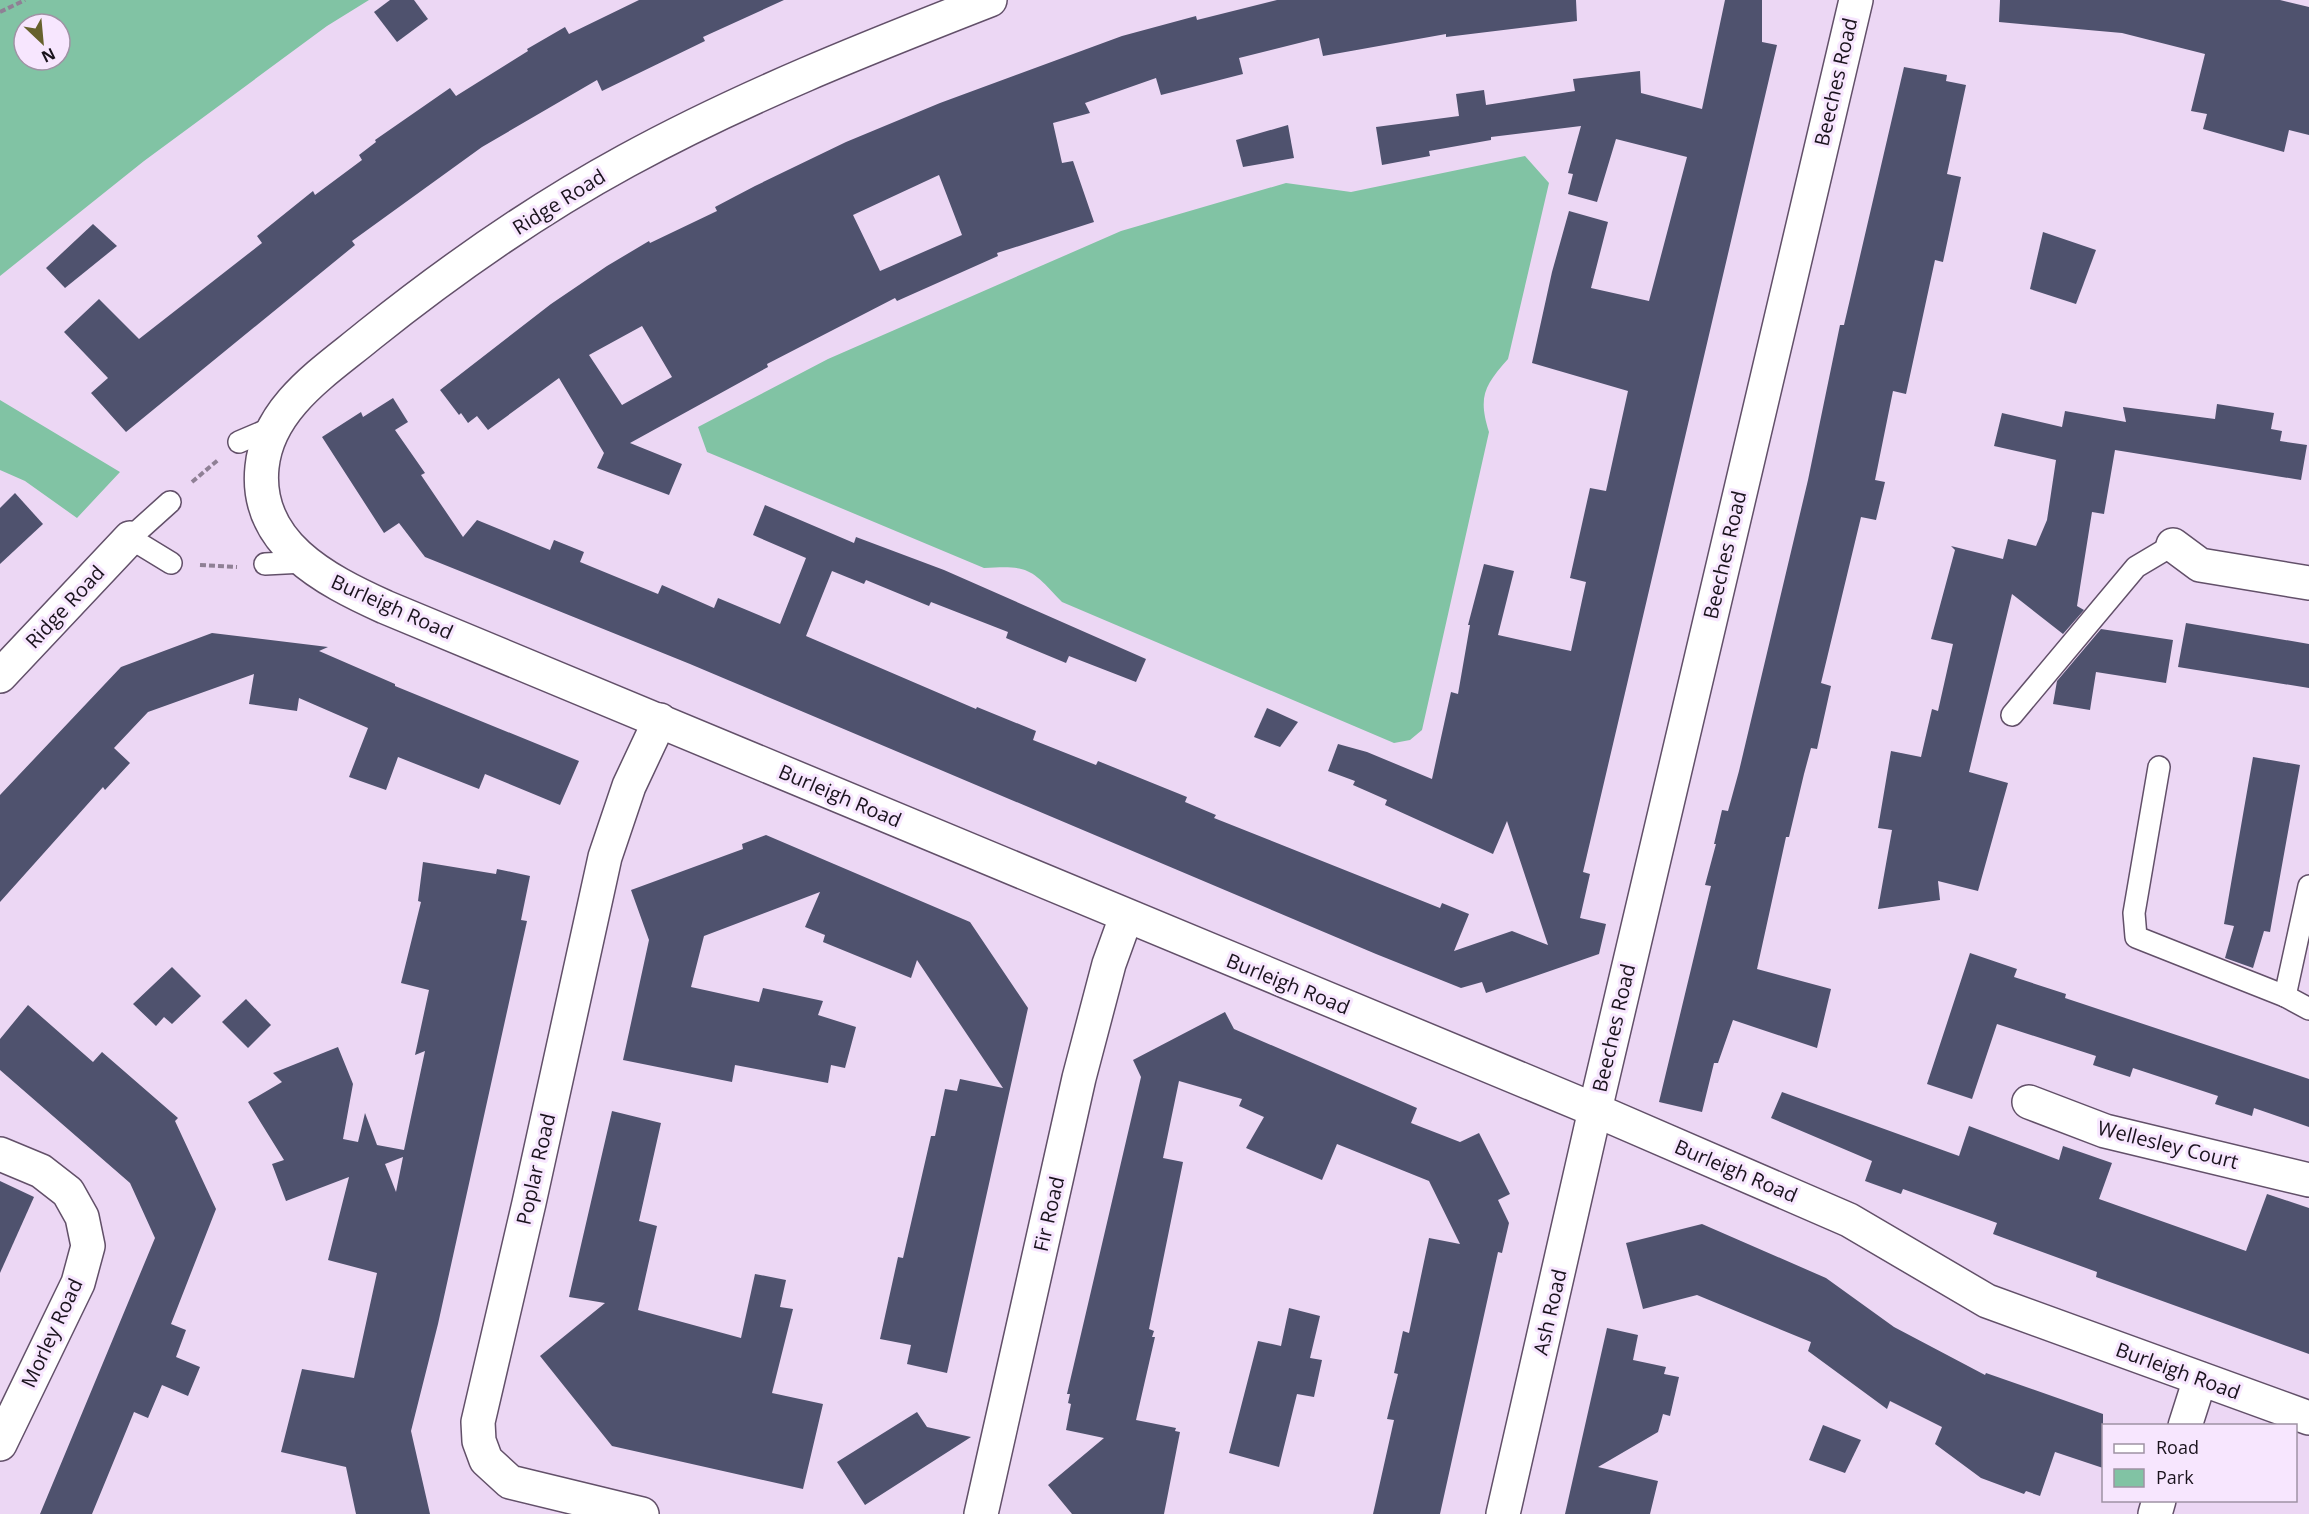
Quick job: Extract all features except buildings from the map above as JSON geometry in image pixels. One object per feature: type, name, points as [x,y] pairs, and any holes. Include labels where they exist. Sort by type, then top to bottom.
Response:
[{"type":"street","name":"Ridge Road","points":[[277,533],[263,504],[262,465],[274,427],[299,392],[406,306],[519,226],[625,161],[778,86],[990,0]]},
{"type":"street","name":"Beeches Road","points":[[1595,1110],[1856,0]]},
{"type":"street","name":"Burleigh Road","points":[[277,533],[304,562],[339,586],[385,607],[660,720],[1126,917],[1595,1110],[1849,1220],[1986,1301],[2309,1418]]},
{"type":"street","name":"Ridge Road","points":[[0,676],[130,538]]},
{"type":"street","points":[[2173,545],[2200,565],[2309,583]]},
{"type":"street","name":"Poplar Road","points":[[642,1514],[510,1482],[486,1460],[479,1441],[478,1422],[605,857],[629,786],[660,720]]},
{"type":"street","name":"Fir Road","points":[[981,1514],[1079,1078],[1108,964],[1126,917]]},
{"type":"street","name":"Wellesley Court","points":[[2029,1102],[2105,1131],[2309,1180]]},
{"type":"street","name":"Ash Road","points":[[1503,1514],[1595,1110]]},
{"type":"street","name":"Morley Road","points":[[0,1154],[41,1171],[68,1192],[82,1217],[87,1246],[78,1283],[0,1444]]},
{"type":"street","points":[[2185,1424],[2200,1379]]},
{"type":"lane","points":[[239,442],[274,427]]},
{"type":"lane","points":[[170,502],[130,538],[171,563]]},
{"type":"lane","points":[[2012,715],[2136,567],[2173,545]]},
{"type":"lane","points":[[265,564],[304,562]]},
{"type":"lane","points":[[2159,767],[2133,913],[2136,937],[2285,996],[2309,1009]]},
{"type":"lane","points":[[2285,996],[2309,886]]},
{"type":"path","points":[[0,12],[25,0]]},
{"type":"path","points":[[170,502],[239,442]]},
{"type":"path","points":[[171,563],[227,568],[265,564]]},
{"type":"green space","points":[[0,0],[369,0],[327,26],[144,161],[0,276]]},
{"type":"green space","points":[[1525,156],[1549,183],[1508,359],[1493,377],[1485,392],[1484,410],[1489,432],[1422,730],[1410,740],[1394,743],[1062,602],[1029,571],[1011,567],[984,568],[707,452],[698,427],[828,359],[1121,231],[1286,183],[1351,192]]},
{"type":"green space","points":[[0,400],[120,472],[77,518],[25,481],[0,470]]}]
